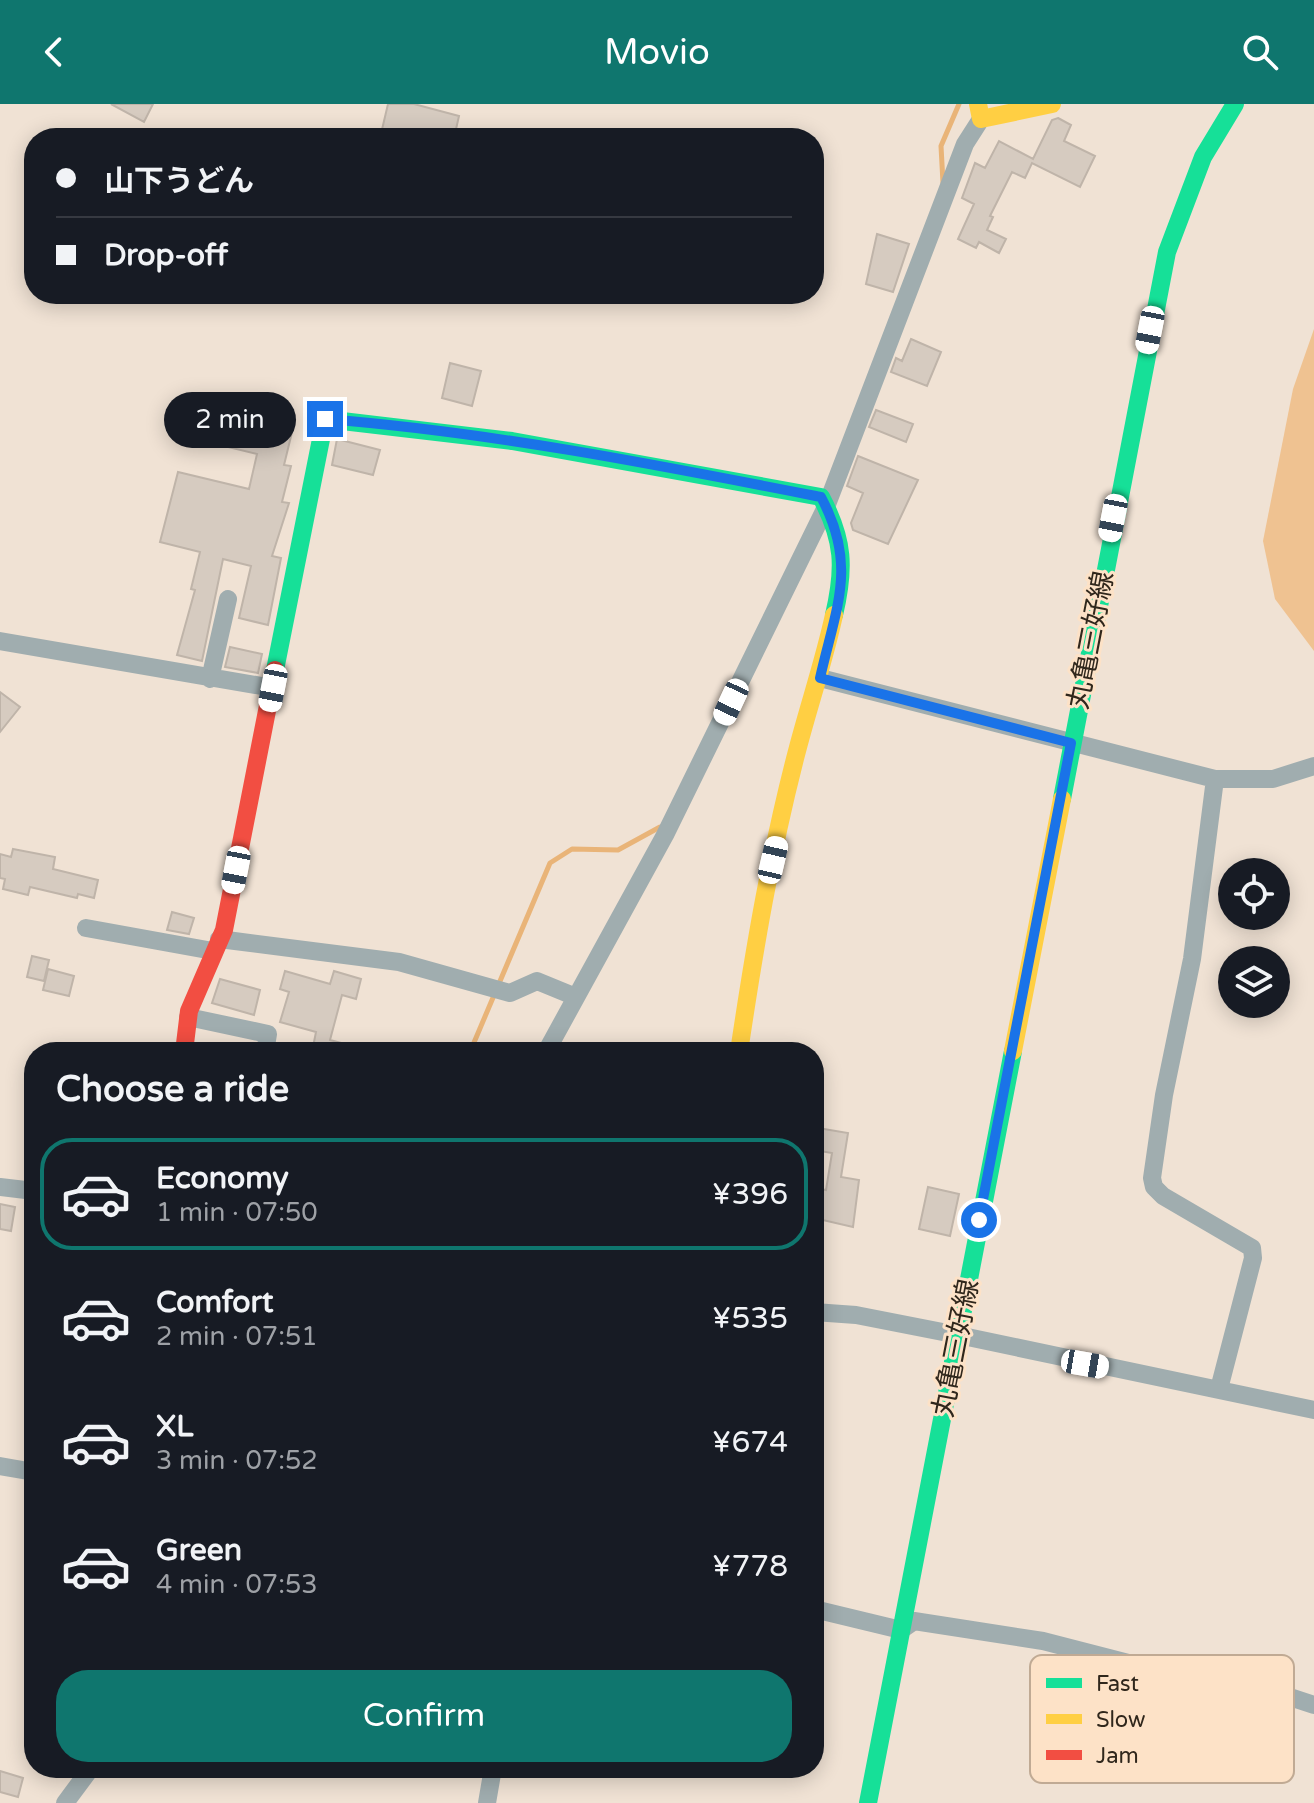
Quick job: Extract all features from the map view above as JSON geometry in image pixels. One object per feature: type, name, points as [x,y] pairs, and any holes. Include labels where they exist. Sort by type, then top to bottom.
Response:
[{"type":"main road","points":[[980,112],[1052,104]]},
{"type":"main road","name":"丸亀三好線","points":[[868,1803],[1167,252],[1192,182],[1235,104]]},
{"type":"main road","points":[[185,1042],[188,1017],[216,945],[273,688],[325,419],[384,423],[569,451],[824,502],[835,523],[844,573],[820,678],[797,750],[760,914],[741,1042]]},
{"type":"street","points":[[551,1042],[665,835],[824,502],[980,112]]},
{"type":"street","points":[[210,679],[228,599]]},
{"type":"street","points":[[0,641],[273,688]]},
{"type":"street","points":[[820,678],[1215,779],[1273,779],[1314,766]]},
{"type":"street","points":[[1215,779],[1192,959],[1152,1178],[1154,1187],[1163,1196],[1252,1248],[1253,1258],[1219,1389]]},
{"type":"street","points":[[86,928],[216,945],[399,962],[510,993],[537,981],[576,997]]},
{"type":"street","points":[[188,1017],[268,1034],[267,1042]]},
{"type":"street","points":[[0,1187],[24,1190]]},
{"type":"street","points":[[824,1313],[856,1315],[958,1335],[1314,1410]]},
{"type":"street","points":[[0,1466],[24,1470]]},
{"type":"street","points":[[824,1611],[901,1630],[914,1621],[1043,1641],[1097,1655]]},
{"type":"street","points":[[1294,1698],[1314,1705]]},
{"type":"street","points":[[65,1803],[84,1778]]},
{"type":"street","points":[[487,1803],[491,1778]]},
{"type":"shaded area","points":[[1314,329],[1314,651],[1275,599],[1263,541],[1293,389]]},
{"type":"building","points":[[111,104],[153,104],[144,122]]},
{"type":"building","points":[[388,104],[414,104],[459,116],[456,128],[382,128]]},
{"type":"building","points":[[1058,118],[1071,125],[1064,141],[1095,156],[1080,187],[1032,163],[1025,178],[1012,172],[990,216],[993,217],[987,230],[1006,239],[999,253],[979,242],[976,248],[958,239],[974,204],[962,198],[975,163],[985,168],[999,141],[1033,159],[1052,120]]},
{"type":"building","points":[[877,234],[909,244],[893,292],[866,284]]},
{"type":"building","points":[[911,339],[941,352],[927,386],[891,372],[896,358],[902,361]]},
{"type":"building","points":[[450,363],[481,371],[472,406],[442,398]]},
{"type":"building","points":[[199,408],[258,423],[261,411],[295,420],[284,465],[291,466],[282,502],[289,503],[272,556],[281,558],[268,625],[239,618],[251,566],[223,559],[202,661],[177,655],[195,590],[191,589],[200,552],[160,542],[178,472],[249,489],[257,454],[191,438]]},
{"type":"building","points":[[876,410],[913,424],[906,442],[869,427]]},
{"type":"building","points":[[337,439],[380,450],[373,475],[332,465]]},
{"type":"building","points":[[858,456],[918,480],[888,544],[853,530],[851,523],[863,493],[847,486]]},
{"type":"building","points":[[230,647],[262,654],[258,673],[225,667]]},
{"type":"building","points":[[0,692],[20,707],[0,732]]},
{"type":"building","points":[[13,849],[55,857],[53,869],[98,880],[94,898],[78,894],[77,898],[30,887],[28,895],[3,889],[5,879],[0,878],[0,854],[11,857]]},
{"type":"building","points":[[172,912],[194,918],[189,934],[167,930]]},
{"type":"building","points":[[32,956],[49,960],[44,981],[27,977]]},
{"type":"building","points":[[48,969],[74,976],[69,996],[43,990]]},
{"type":"building","points":[[285,971],[330,984],[334,971],[361,979],[356,999],[342,995],[330,1040],[338,1042],[314,1042],[316,1032],[280,1022],[289,992],[280,989]]},
{"type":"building","points":[[220,979],[260,990],[254,1015],[212,1003]]},
{"type":"building","points":[[824,1129],[848,1133],[841,1177],[859,1180],[853,1227],[824,1220],[824,1190],[832,1153],[824,1152]]},
{"type":"building","points":[[928,1187],[959,1194],[950,1236],[919,1229]]},
{"type":"building","points":[[0,1204],[15,1207],[11,1231],[0,1229]]},
{"type":"building","points":[[0,1771],[23,1778],[18,1797],[0,1792]]},
{"type":"waterway","points":[[943,183],[941,146],[959,104]]},
{"type":"waterway","points":[[474,1042],[550,863],[572,849],[618,850],[660,827]]},
{"type":"traffic: fast","points":[[1062,799],[1167,252],[1203,157],[1235,104]]},
{"type":"traffic: fast","points":[[275,670],[325,419],[512,441],[821,497],[829,512],[840,554],[840,583],[834,615]]},
{"type":"traffic: fast","points":[[868,1803],[1013,1051]]},
{"type":"traffic: slow","points":[[978,104],[981,119],[1052,104]]},
{"type":"traffic: slow","points":[[741,1042],[779,826],[834,615]]},
{"type":"traffic: slow","points":[[1013,1051],[1062,799]]},
{"type":"traffic: jam","points":[[185,1042],[189,1011],[224,930],[275,670]]},
{"type":"route","points":[[325,419],[384,423],[569,451],[821,497],[835,523],[844,573],[820,678],[1071,743],[979,1220]]}]
